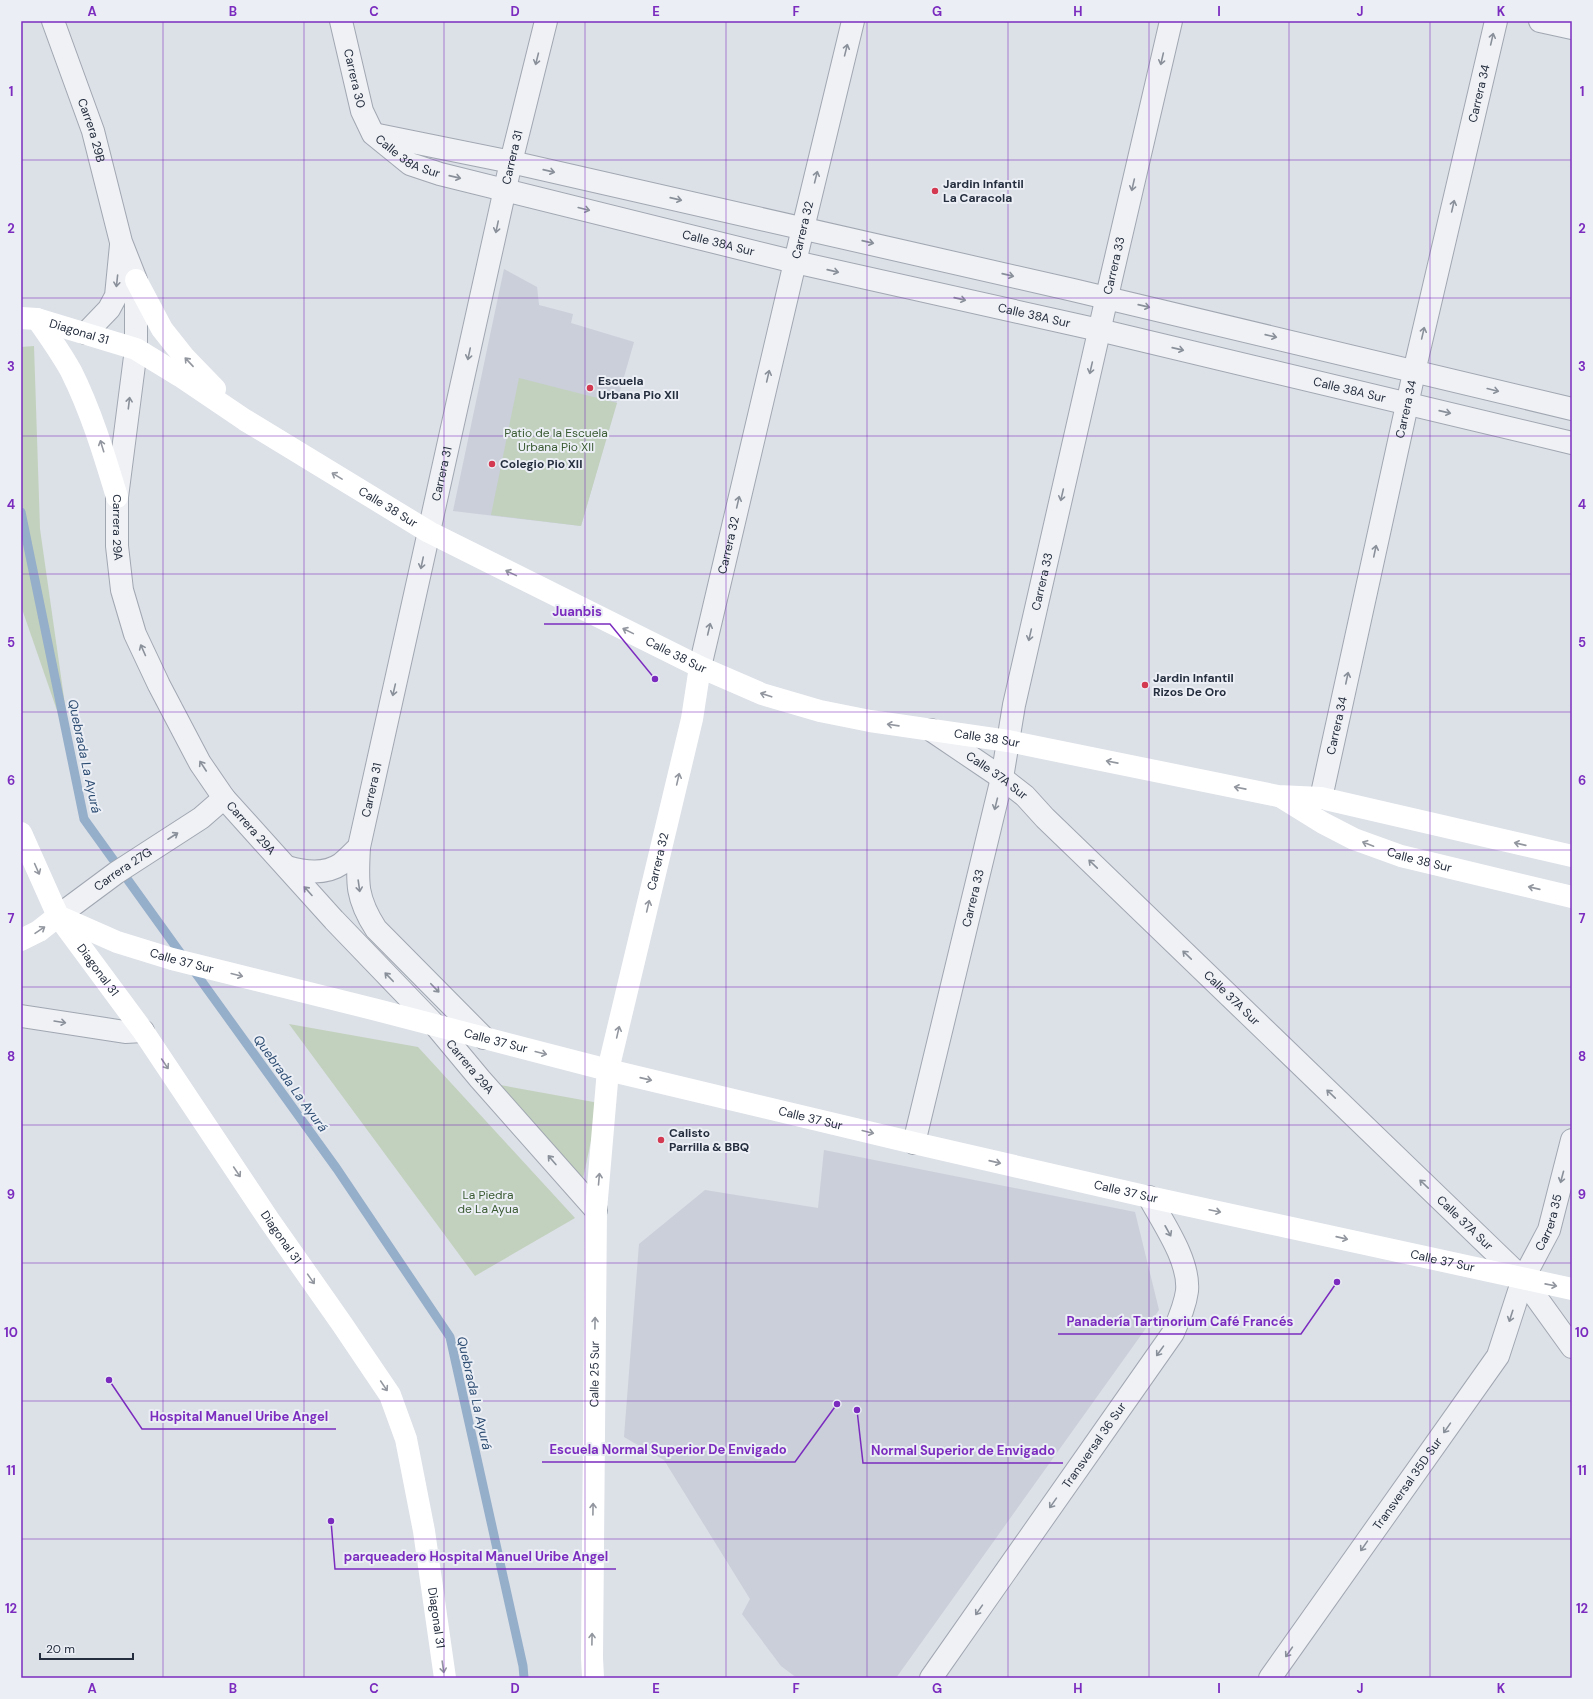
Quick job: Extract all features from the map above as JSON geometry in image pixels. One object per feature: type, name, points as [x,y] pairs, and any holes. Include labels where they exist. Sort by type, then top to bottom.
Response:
[{"type":"main road","points":[[136,280],[166,334],[185,358],[245,420]]},
{"type":"main road","points":[[29,319],[58,350],[74,378],[99,438],[117,497]]},
{"type":"main road","name":"Diagonal 31","points":[[29,319],[86,333],[136,349]]},
{"type":"main road","name":"Calle 38 Sur","points":[[136,349],[180,376],[245,420],[429,532],[700,667],[762,694],[820,711],[870,721],[1008,742],[1278,796],[1321,798],[1572,856]]},
{"type":"main road","name":"Carrera 32","points":[[608,1070],[692,719],[700,667]]},
{"type":"main road","name":"Calle 38 Sur","points":[[1278,796],[1323,823],[1354,839],[1401,856],[1572,897]]},
{"type":"main road","name":"Diagonal 31","points":[[21,834],[58,916],[143,1031],[269,1220],[390,1395],[406,1439],[424,1531],[445,1678]]},
{"type":"main road","name":"Calle 37 Sur","points":[[58,916],[117,942],[172,959],[608,1070],[1149,1197],[1288,1226],[1572,1289]]},
{"type":"main road","name":"Carrera 27G","points":[[21,940],[39,931],[58,916]]},
{"type":"main road","name":"Calle 25 Sur","points":[[593,1678],[596,1210],[608,1070]]},
{"type":"street","name":"Carrera 29B","points":[[53,21],[93,131],[121,242],[136,280],[136,349]]},
{"type":"street","name":"Carrera 30","points":[[341,21],[362,111],[373,134]]},
{"type":"street","name":"Carrera 31","points":[[484,1038],[376,929],[366,913],[361,899],[358,882],[359,848],[511,162],[546,21]]},
{"type":"street","name":"Carrera 32","points":[[700,667],[853,21]]},
{"type":"street","name":"Carrera 33","points":[[914,1143],[1002,778],[1014,705],[1106,297],[1171,21]]},
{"type":"street","name":"Carrera 34","points":[[1321,798],[1414,371],[1496,21]]},
{"type":"street","points":[[1540,21],[1572,28]]},
{"type":"street","name":"Calle 38A Sur","points":[[373,134],[511,162],[1106,297],[1572,409]]},
{"type":"street","name":"Calle 38A Sur","points":[[373,134],[410,164],[440,174],[795,262],[1099,330],[1572,442]]},
{"type":"street","name":"Carrera 29B","points":[[86,333],[109,309],[116,296],[121,242]]},
{"type":"street","name":"Carrera 29A","points":[[136,349],[117,497],[117,546],[122,590],[135,634],[159,685],[200,763],[224,798],[334,920],[435,1026],[596,1210]]},
{"type":"street","name":"Calle 37A Sur","points":[[931,730],[1002,778],[1024,796],[1045,818],[1523,1279],[1572,1347]]},
{"type":"street","name":"Carrera 27G","points":[[58,916],[116,872],[201,818],[224,798]]},
{"type":"street","points":[[287,867],[306,872],[324,871],[340,865],[359,848]]},
{"type":"street","points":[[21,1016],[125,1032],[143,1031]]},
{"type":"street","name":"Carrera 35","points":[[1523,1279],[1549,1230],[1572,1140]]},
{"type":"street","name":"Transversal 36 Sur","points":[[931,1678],[1173,1333],[1183,1310],[1187,1290],[1184,1266],[1173,1241],[1149,1197]]},
{"type":"street","name":"Transversal 35D Sur","points":[[1270,1678],[1498,1356],[1523,1279]]},
{"type":"shaded area","points":[[504,269],[537,287],[539,305],[573,314],[571,323],[634,342],[581,526],[453,511]]},
{"type":"shaded area","points":[[824,1150],[1135,1212],[1159,1310],[896,1678],[797,1678],[781,1666],[742,1614],[750,1599],[664,1460],[624,1437],[639,1244],[705,1190],[818,1208]]},
{"type":"green space","points":[[34,346],[40,529],[72,754],[21,606],[21,347]]},
{"type":"green space","name":"Patio de la Escuela Urbana Pio XII","points":[[519,378],[617,403],[581,526],[491,515]]},
{"type":"green space","name":"La Piedra de La Ayua","points":[[289,1024],[418,1047],[575,1218],[475,1276]]},
{"type":"green space","points":[[489,1083],[599,1103],[581,1188]]},
{"type":"waterway","name":"Quebrada La Ayurá","points":[[21,512],[84,819],[184,958]]},
{"type":"waterway","name":"Quebrada La Ayurá","points":[[192,968],[337,1169],[450,1337],[523,1666],[524,1678]]},
{"type":"place","name":"Jardin Infantil La Caracola","points":[[935,191]]},
{"type":"place","name":"Escuela Urbana Pio XII","points":[[590,388]]},
{"type":"place","name":"Colegio Pio XII","points":[[492,464]]},
{"type":"place","name":"Juanbis","points":[[655,679]]},
{"type":"place","name":"Jardin Infantil Rizos De Oro","points":[[1145,685]]},
{"type":"place","name":"Calisto Parrilla & BBQ","points":[[661,1140]]},
{"type":"place","name":"Panadería Tartinorium Café Francés","points":[[1337,1282]]},
{"type":"place","name":"Hospital Manuel Uribe Angel","points":[[109,1380]]},
{"type":"place","name":"Escuela Normal Superior De Envigado","points":[[837,1404]]},
{"type":"place","name":"Normal Superior de Envigado","points":[[857,1410]]},
{"type":"place","name":"parqueadero Hospital Manuel Uribe Angel","points":[[331,1521]]}]
